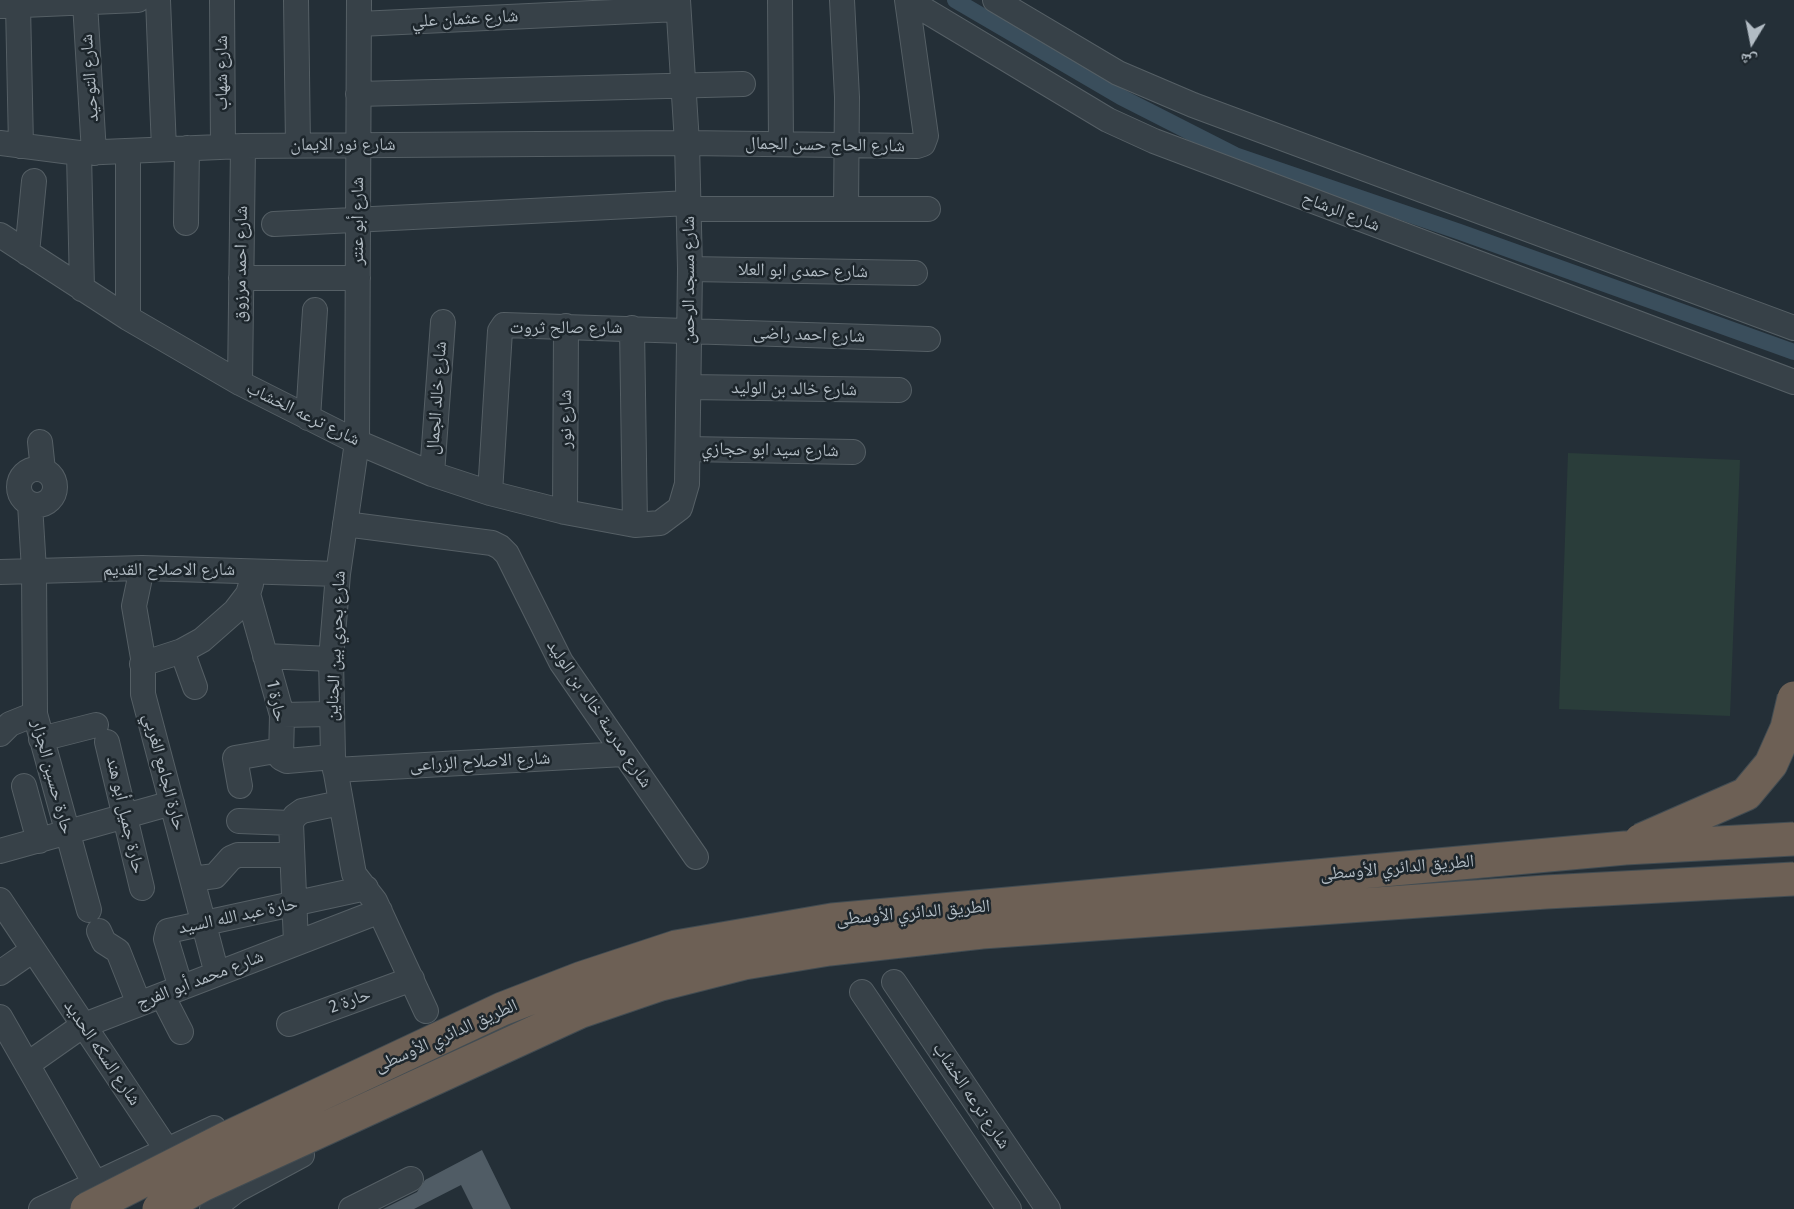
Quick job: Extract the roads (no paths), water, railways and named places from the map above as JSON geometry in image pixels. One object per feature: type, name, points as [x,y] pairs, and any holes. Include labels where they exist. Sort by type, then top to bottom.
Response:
[{"type":"highway","points":[[1625,848],[1746,794],[1771,764],[1787,728],[1794,698]]},
{"type":"highway","name":"الطريق الدائري الأوسطى","points":[[92,1197],[225,1138],[502,1009],[582,978],[676,947],[832,920],[1625,848],[1794,839]]},
{"type":"highway","name":"الطريق الدائري الأوسطى","points":[[159,1209],[202,1185],[579,1012],[661,984],[744,963],[829,949],[982,932],[1546,892],[1794,879]]},
{"type":"street","points":[[10,144],[9,5],[138,0]]},
{"type":"street","points":[[158,0],[186,223]]},
{"type":"street","name":"شارع شهاب","points":[[222,0],[233,146]]},
{"type":"street","points":[[296,0],[298,145]]},
{"type":"street","name":"شارع أبو عنتر","points":[[357,442],[359,0]]},
{"type":"street","points":[[780,0],[781,144]]},
{"type":"street","points":[[842,0],[846,73],[846,209]]},
{"type":"street","name":"شارع الحاج حسن الجمال","points":[[687,143],[917,146],[926,139],[908,0]]},
{"type":"street","name":"شارع الرشاح","points":[[908,0],[1108,120],[1154,141],[1794,382]]},
{"type":"street","points":[[994,0],[1118,74],[1193,105],[1794,328]]},
{"type":"street","name":"شارع التوحيد","points":[[76,2],[86,153],[82,289]]},
{"type":"street","name":"شارع عثمان علي","points":[[359,24],[678,5]]},
{"type":"street","name":"شارع مسجد الرحمن","points":[[635,525],[660,524],[680,508],[687,484],[690,330],[689,206],[678,5]]},
{"type":"street","points":[[358,94],[743,84]]},
{"type":"street","name":"شارع نور الايمان","points":[[10,144],[86,153],[233,146],[687,143]]},
{"type":"street","name":"شارع احمد مرزوق","points":[[233,146],[241,278],[240,383]]},
{"type":"street","points":[[128,151],[128,318]]},
{"type":"street","points":[[27,253],[34,182]]},
{"type":"street","points":[[274,224],[689,206],[928,209]]},
{"type":"street","name":"شارع ترعه الخشاب","points":[[0,235],[128,318],[240,383],[357,442],[432,474],[490,493],[565,513],[635,525]]},
{"type":"street","name":"شارع حمدى ابو العلا","points":[[690,269],[915,273]]},
{"type":"street","points":[[241,278],[358,278]]},
{"type":"street","points":[[308,418],[315,310]]},
{"type":"street","name":"شارع خالد الجمال","points":[[432,474],[442,322]]},
{"type":"street","name":"شارع صالح ثروت","points":[[490,493],[501,329],[507,324],[690,330]]},
{"type":"street","name":"شارع نور","points":[[565,513],[566,326]]},
{"type":"street","points":[[632,328],[635,525]]},
{"type":"street","name":"شارع احمد راضى","points":[[690,330],[928,339]]},
{"type":"street","name":"شارع خالد بن الوليد","points":[[689,387],[899,390]]},
{"type":"street","points":[[40,442],[43,470]]},
{"type":"street","name":"شارع بحري بين الجناين","points":[[357,442],[338,574],[331,659],[334,764],[354,874],[380,911],[426,1011]]},
{"type":"street","name":"شارع سيد ابو حجازي","points":[[688,448],[853,452]]},
{"type":"street","points":[[30,470],[43,470],[53,478],[55,484],[53,496],[43,504],[30,504],[20,496],[9,481],[30,470]]},
{"type":"street","name":"حارة حسين الجزار","points":[[30,504],[34,570],[35,714],[89,910]]},
{"type":"street","name":"شارع مدرسة خالد بن الوليد","points":[[345,524],[492,543],[500,547],[507,554],[561,662],[696,857]]},
{"type":"street","name":"شارع الاصلاح القديم","points":[[0,572],[142,568],[338,574]]},
{"type":"street","name":"حارة الجامع الغربي","points":[[142,568],[134,606],[135,622],[141,638],[144,694],[217,974]]},
{"type":"street","points":[[142,664],[182,651],[219,627],[248,594],[256,570]]},
{"type":"street","name":"حارة 1","points":[[248,594],[282,715],[281,750]]},
{"type":"street","points":[[182,651],[195,687]]},
{"type":"street","points":[[265,656],[331,659]]},
{"type":"street","points":[[0,734],[10,724],[35,714]]},
{"type":"street","points":[[282,715],[331,714]]},
{"type":"street","name":"حارة جميل أبو هند","points":[[41,739],[102,733],[142,888]]},
{"type":"street","points":[[240,786],[235,758],[281,750],[280,758],[285,761],[334,764]]},
{"type":"street","name":"شارع الاصلاح الزراعى","points":[[334,764],[624,754]]},
{"type":"street","points":[[24,786],[39,841]]},
{"type":"street","points":[[0,851],[68,834],[172,803]]},
{"type":"street","points":[[296,943],[291,823],[302,811],[340,803]]},
{"type":"street","points":[[238,821],[291,823]]},
{"type":"street","points":[[41,1209],[92,1197],[168,1149],[457,1017],[599,959],[736,924],[830,908],[1646,831],[1794,825]]},
{"type":"street","points":[[192,879],[219,874],[231,858],[238,855],[292,855]]},
{"type":"street","points":[[1217,872],[1223,924]]},
{"type":"street","points":[[212,1209],[237,1190],[393,1106],[545,1039],[650,1002],[746,975],[840,959],[1346,913],[1794,885]]},
{"type":"street","name":"حارة عبد الله السيد","points":[[172,991],[167,933],[203,923],[366,888]]},
{"type":"street","name":"شارع السكه الحديد","points":[[0,900],[82,1026],[168,1149],[198,1209]]},
{"type":"street","name":"شارع محمد أبو الفرج","points":[[28,1064],[82,1026],[380,911]]},
{"type":"street","points":[[99,931],[104,942],[118,951],[139,1004]]},
{"type":"street","points":[[0,973],[33,951]]},
{"type":"street","points":[[628,951],[650,1002]]},
{"type":"street","name":"حارة 2","points":[[289,1024],[412,979]]},
{"type":"street","name":"شارع ترعه الخشاب","points":[[894,982],[1048,1209]]},
{"type":"street","points":[[172,991],[181,1032]]},
{"type":"street","name":"شارع ترعه الخشاب","points":[[862,992],[1009,1209]]},
{"type":"street","points":[[0,1017],[28,1064],[92,1197],[110,1209]]},
{"type":"street","points":[[204,1132],[237,1190]]},
{"type":"street","points":[[351,1209],[411,1179]]},
{"type":"waterway","points":[[955,0],[1121,97],[1235,155],[1460,232],[1794,352]]}]
